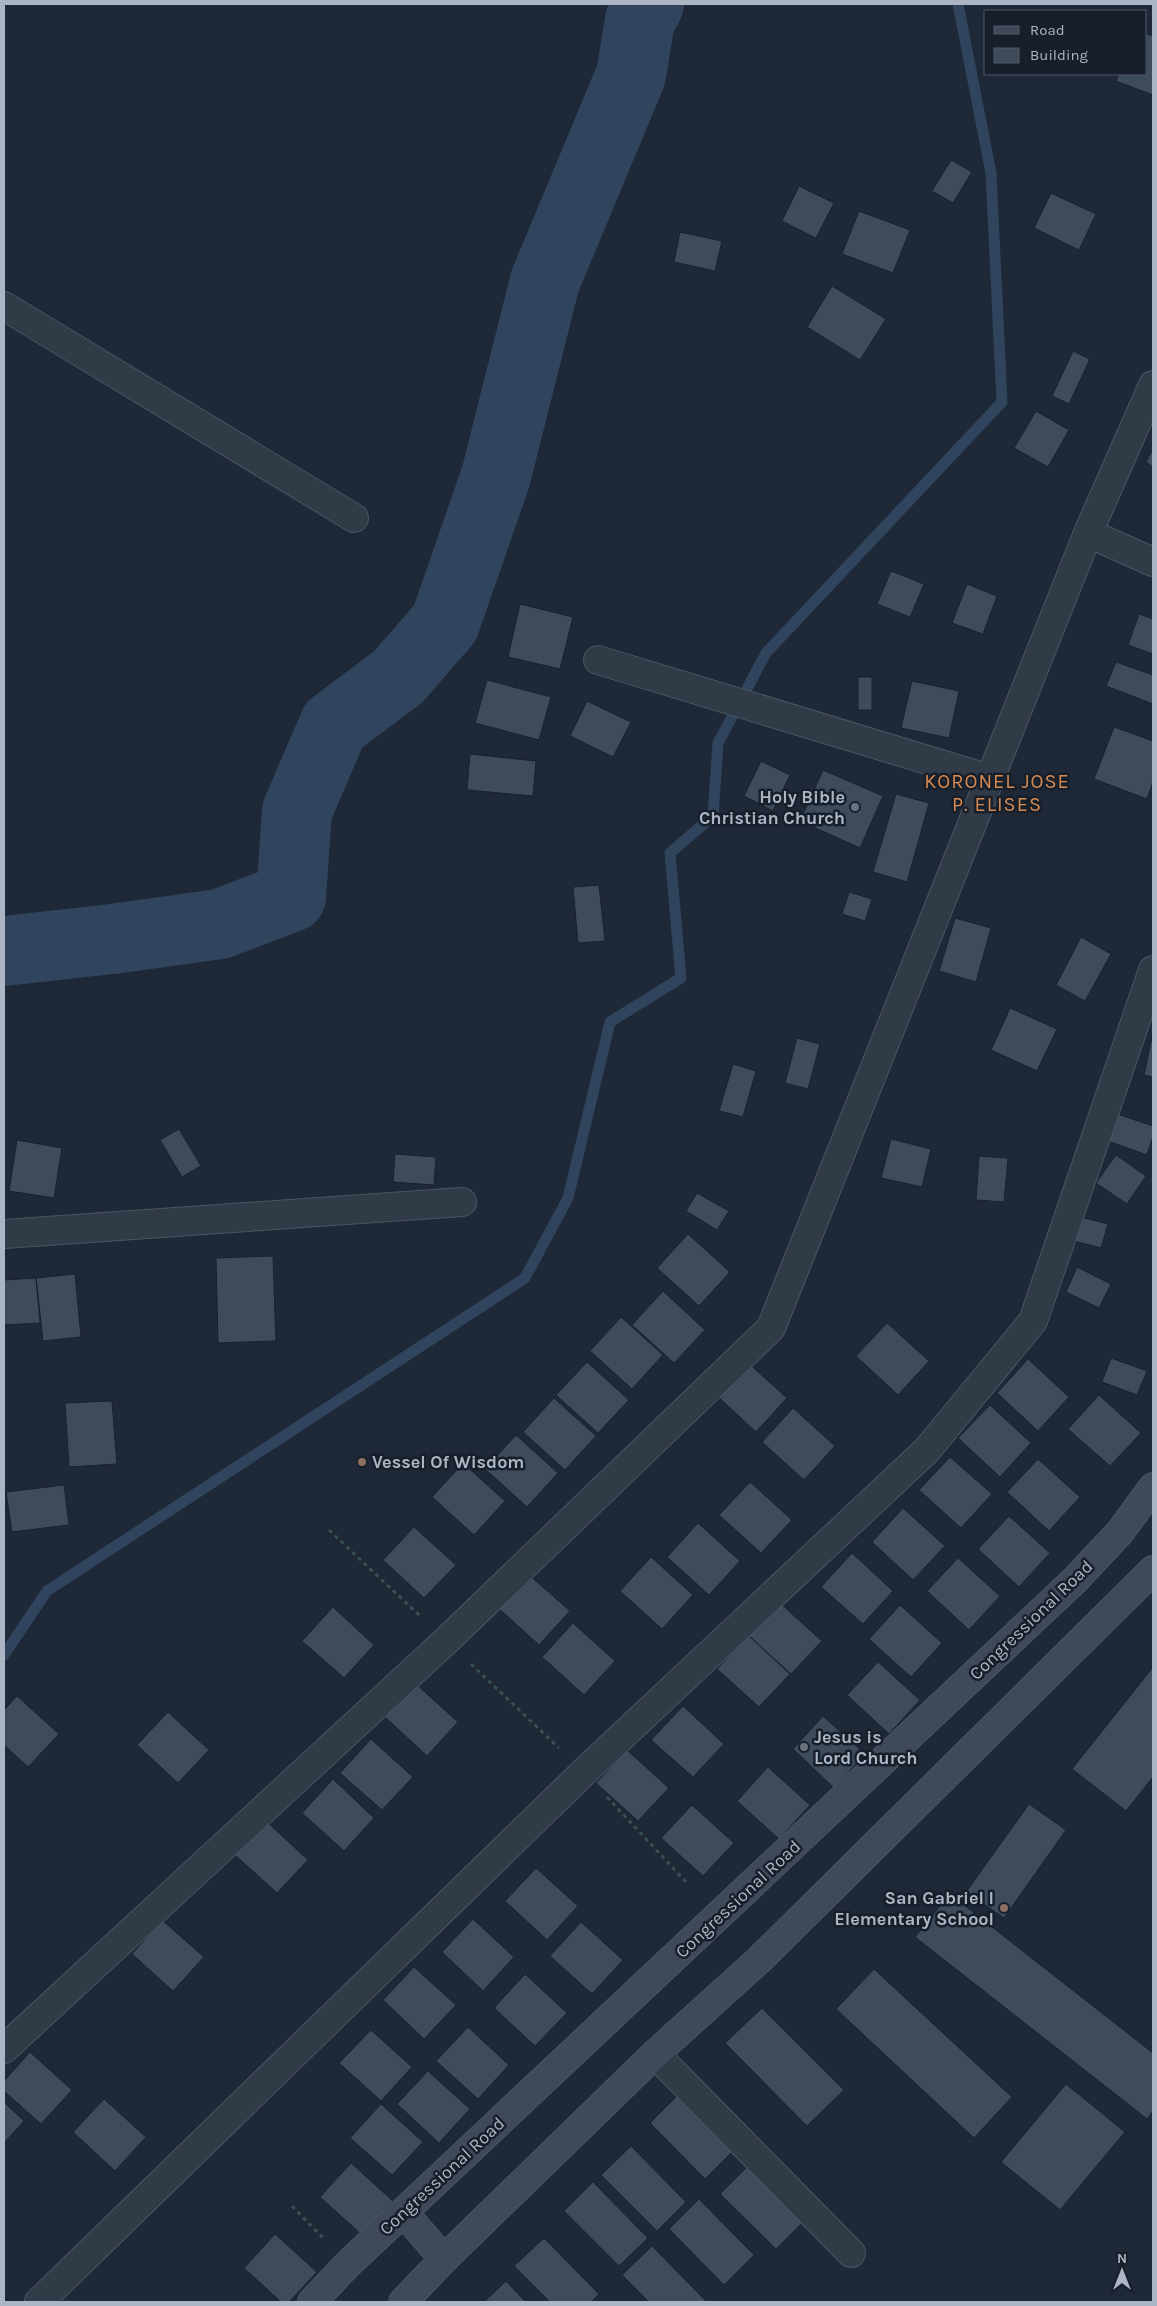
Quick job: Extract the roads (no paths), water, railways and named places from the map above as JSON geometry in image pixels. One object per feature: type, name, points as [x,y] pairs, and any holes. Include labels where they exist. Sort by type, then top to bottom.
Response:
[{"type":"main road","name":"Congressional Road","points":[[312,2302],[348,2264],[1074,1580],[1120,1532],[1153,1487]]},
{"type":"main road","points":[[404,2302],[444,2259],[655,2054],[760,1959],[1153,1570]]},
{"type":"main road","points":[[404,2212],[444,2259]]},
{"type":"street","points":[[4,306],[354,518]]},
{"type":"street","points":[[4,2049],[447,1640],[771,1328],[1088,533],[1153,385]]},
{"type":"street","points":[[1088,533],[1153,562]]},
{"type":"street","points":[[598,660],[990,779]]},
{"type":"street","points":[[39,2302],[584,1772],[927,1450],[1033,1321],[1153,970]]},
{"type":"street","points":[[4,1234],[462,1202]]},
{"type":"street","points":[[655,2054],[851,2253]]},
{"type":"waterway","points":[[4,951],[220,924],[291,897],[297,811],[334,725],[398,677],[445,623],[496,476],[545,281],[631,75],[640,20],[649,4]]},
{"type":"waterway","points":[[4,1655],[47,1591],[525,1278],[568,1198],[610,1022],[681,978],[670,853],[713,816],[718,743],[766,653],[1002,402],[991,173],[958,4]]},
{"type":"place","name":"Holy Bible Christian Church","points":[[855,807]]},
{"type":"place","name":"Vessel Of Wisdom","points":[[362,1462]]},
{"type":"place","name":"Jesus is Lord Church","points":[[804,1747]]},
{"type":"place","name":"San Gabriel I Elementary School","points":[[1004,1908]]},
{"type":"district","name":"KORONEL JOSE P. ELISES","points":[[997,792]]}]
